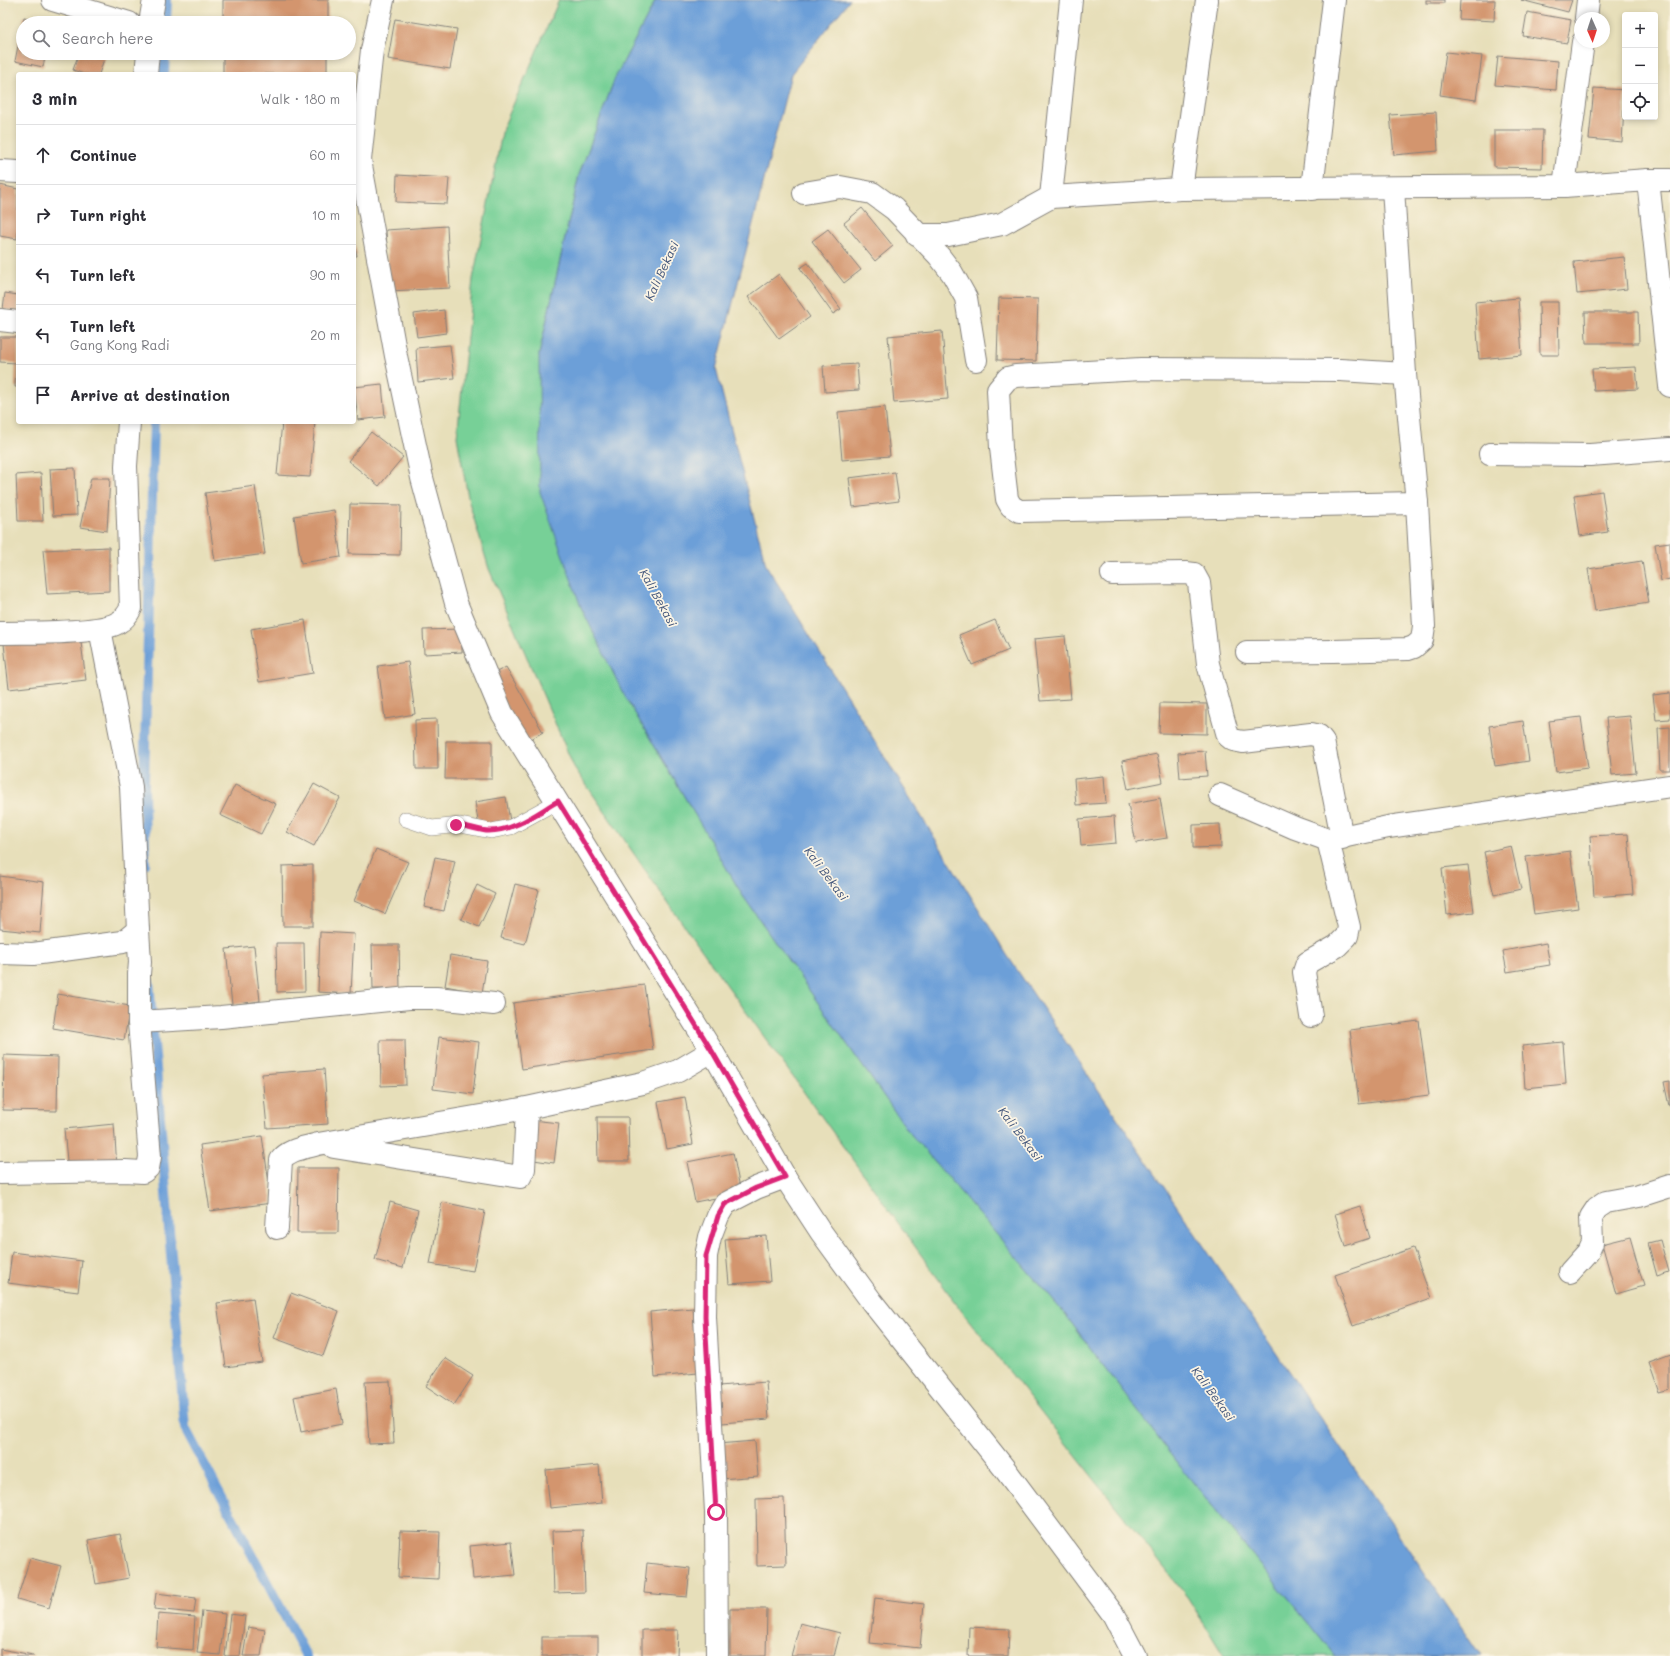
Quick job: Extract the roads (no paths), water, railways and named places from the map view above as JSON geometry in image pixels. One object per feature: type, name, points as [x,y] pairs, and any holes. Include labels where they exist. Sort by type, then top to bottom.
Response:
[{"type":"street","points":[[53,0],[106,16]]},
{"type":"street","points":[[151,16],[154,0]]},
{"type":"street","points":[[383,0],[372,50],[357,161],[422,478],[456,602],[502,713],[712,1051],[785,1177],[821,1232],[872,1302],[1004,1468],[1113,1614],[1135,1656]]},
{"type":"street","points":[[1051,197],[1071,0]]},
{"type":"street","points":[[1181,189],[1207,0]]},
{"type":"street","points":[[1312,189],[1334,0]]},
{"type":"street","points":[[1587,12],[1588,0]]},
{"type":"street","points":[[1564,186],[1582,48]]},
{"type":"street","points":[[146,72],[147,60]]},
{"type":"street","points":[[0,171],[16,172]]},
{"type":"street","points":[[917,235],[948,235],[1002,224],[1051,197],[1181,189],[1564,186],[1648,180],[1670,180]]},
{"type":"street","points":[[1648,180],[1670,386]]},
{"type":"street","points":[[804,193],[840,187],[872,193],[894,209],[917,235],[939,256],[952,273],[966,298],[976,360]]},
{"type":"street","points":[[1247,652],[1408,649],[1422,640],[1424,626],[1417,502],[1405,374],[1393,188]]},
{"type":"street","points":[[0,320],[16,322]]},
{"type":"street","points":[[1405,374],[1340,370],[1141,369],[1016,376],[1008,378],[998,390],[1001,448],[1007,499],[1012,506],[1019,511],[1417,502]]},
{"type":"street","points":[[0,633],[100,629],[119,623],[125,618],[131,608],[126,466],[129,424]]},
{"type":"street","points":[[1490,454],[1590,455],[1670,449]]},
{"type":"street","points":[[1112,574],[1186,572],[1194,574],[1199,583],[1208,664],[1228,736],[1233,740],[1243,742],[1311,734],[1319,736],[1323,741],[1335,839],[1349,927],[1347,936],[1337,946],[1307,963],[1304,972],[1311,1016]]},
{"type":"street","points":[[0,1173],[132,1170],[143,1172],[148,1168],[150,1157],[139,1022],[140,962],[131,936],[131,787],[100,629]]},
{"type":"street","points":[[1220,795],[1295,828],[1335,839],[1388,827],[1670,786]]},
{"type":"street","points":[[0,954],[33,954],[131,936]]},
{"type":"street","points":[[139,1022],[221,1017],[409,998],[436,998],[494,1004]]},
{"type":"street","points":[[277,1228],[281,1160],[285,1154],[292,1151],[318,1144],[527,1108],[643,1083],[678,1071],[712,1051]]},
{"type":"street","points":[[318,1144],[520,1177],[524,1169],[527,1108]]},
{"type":"street","points":[[717,1656],[716,1512],[705,1317],[706,1256],[718,1216],[725,1204],[756,1188],[785,1177]]},
{"type":"street","points":[[1570,1272],[1588,1252],[1592,1242],[1590,1217],[1597,1208],[1606,1202],[1639,1196],[1670,1186]]},
{"type":"lane","points":[[406,819],[432,828],[460,825],[491,831],[511,827],[558,801]]},
{"type":"water","name":"Kali Bekasi","points":[[656,0],[850,0],[791,74],[716,369],[766,565],[1007,955],[1481,1656],[1335,1656],[1174,1459],[1064,1313],[909,1132],[743,896],[622,691],[581,607],[540,492],[539,355],[579,175],[615,78]]},
{"type":"waterway","points":[[166,16],[167,0]]},
{"type":"waterway","points":[[164,72],[165,60]]},
{"type":"waterway","points":[[145,864],[144,781],[154,424]]},
{"type":"waterway","points":[[149,982],[185,1428],[306,1656]]}]
